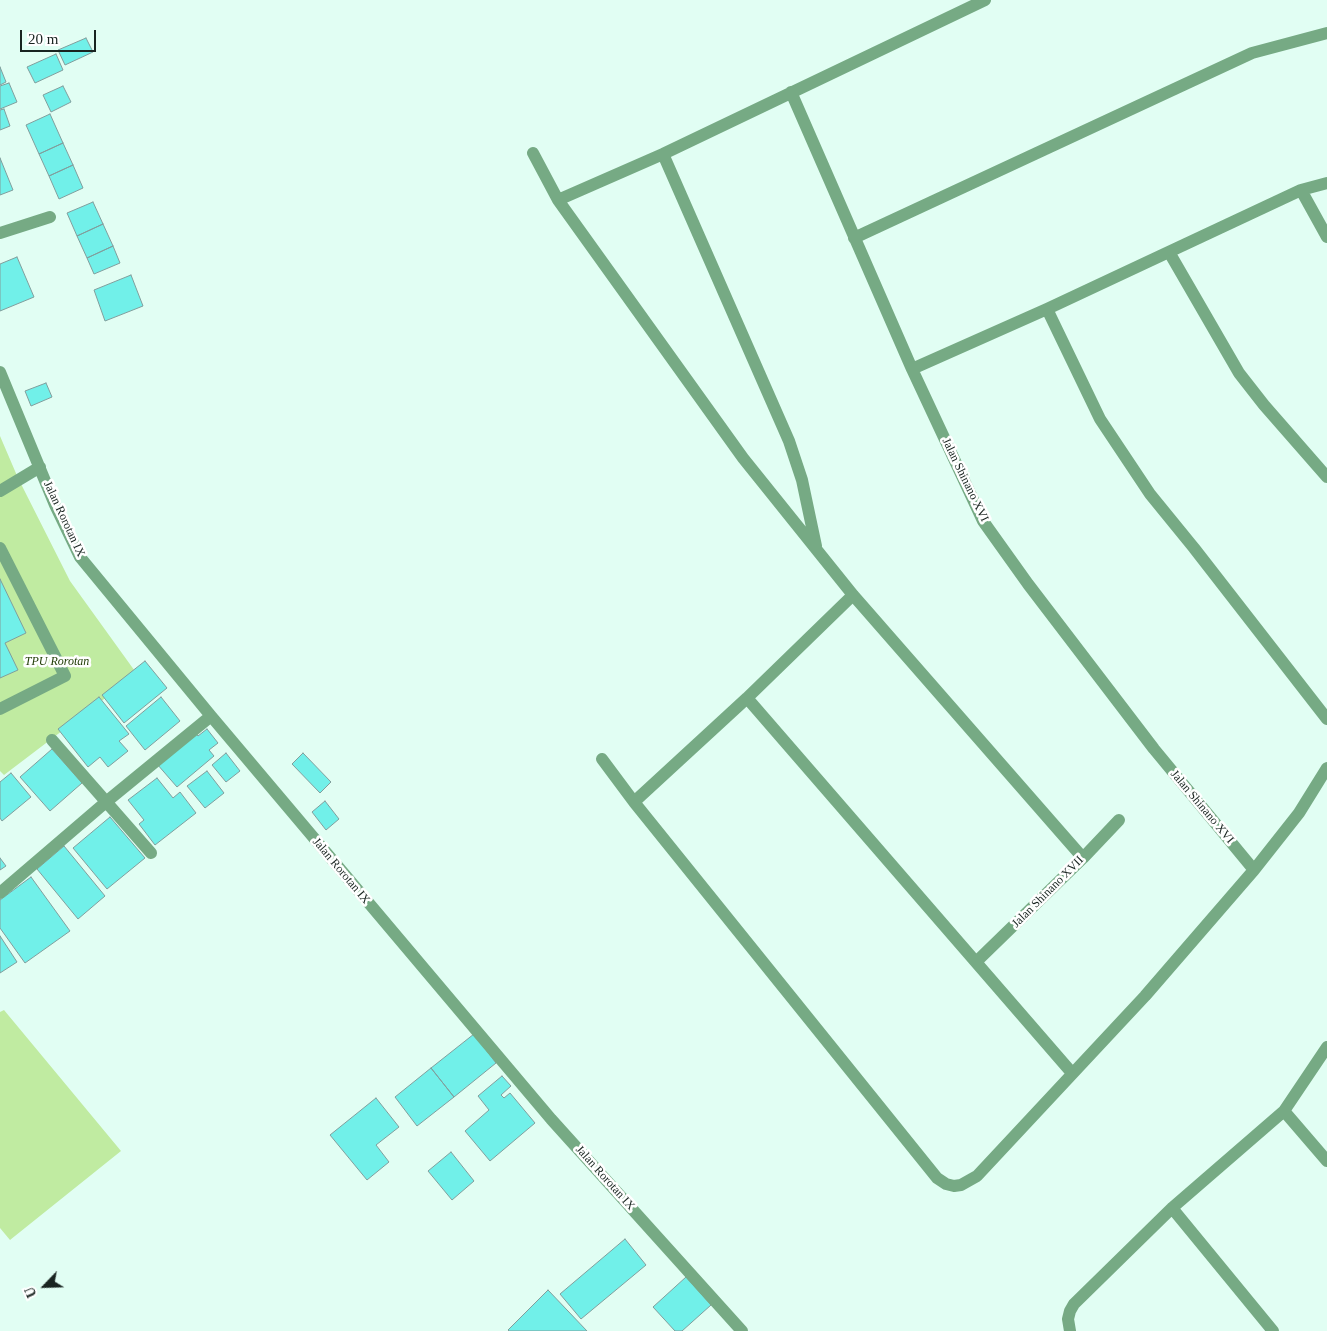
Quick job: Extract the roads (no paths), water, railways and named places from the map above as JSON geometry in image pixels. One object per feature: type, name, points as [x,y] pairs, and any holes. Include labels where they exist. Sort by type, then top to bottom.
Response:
[{"type":"street","points":[[558,200],[663,154],[985,0]]},
{"type":"street","points":[[854,238],[1252,52],[1327,34]]},
{"type":"street","name":"Jalan Shinano XVI","points":[[791,92],[912,369],[983,521],[1028,584],[1154,749],[1254,870]]},
{"type":"street","points":[[533,153],[558,200],[743,458],[853,595],[1083,858]]},
{"type":"street","points":[[663,154],[788,441],[802,480],[816,548]]},
{"type":"street","points":[[912,369],[1047,309],[1300,190],[1327,183]]},
{"type":"street","points":[[1300,190],[1327,237]]},
{"type":"street","points":[[0,233],[50,217]]},
{"type":"street","points":[[1169,252],[1239,372],[1264,405],[1327,477]]},
{"type":"street","points":[[1047,309],[1100,420],[1150,494],[1327,719]]},
{"type":"street","name":"Jalan Rorotan IX","points":[[0,372],[55,505],[80,557],[210,716],[545,1111],[742,1331]]},
{"type":"street","points":[[0,491],[40,467]]},
{"type":"street","points":[[0,550],[65,676],[0,709]]},
{"type":"street","points":[[634,802],[747,698],[853,595]]},
{"type":"street","points":[[747,698],[1072,1073]]},
{"type":"street","points":[[0,893],[210,716]]},
{"type":"street","points":[[52,740],[152,853]]},
{"type":"street","points":[[602,759],[634,802],[937,1178],[946,1184],[961,1185],[977,1176],[1145,996],[1254,870],[1299,813],[1327,768]]},
{"type":"street","name":"Jalan Shinano XVII","points":[[976,962],[1083,858],[1119,820]]},
{"type":"street","points":[[1070,1331],[1068,1318],[1074,1304],[1172,1208],[1284,1110],[1327,1048]]},
{"type":"street","points":[[1284,1110],[1327,1161]]},
{"type":"street","points":[[1172,1208],[1274,1331]]},
{"type":"park label","name":"TPU Rorotan","points":[[57,662]]}]
